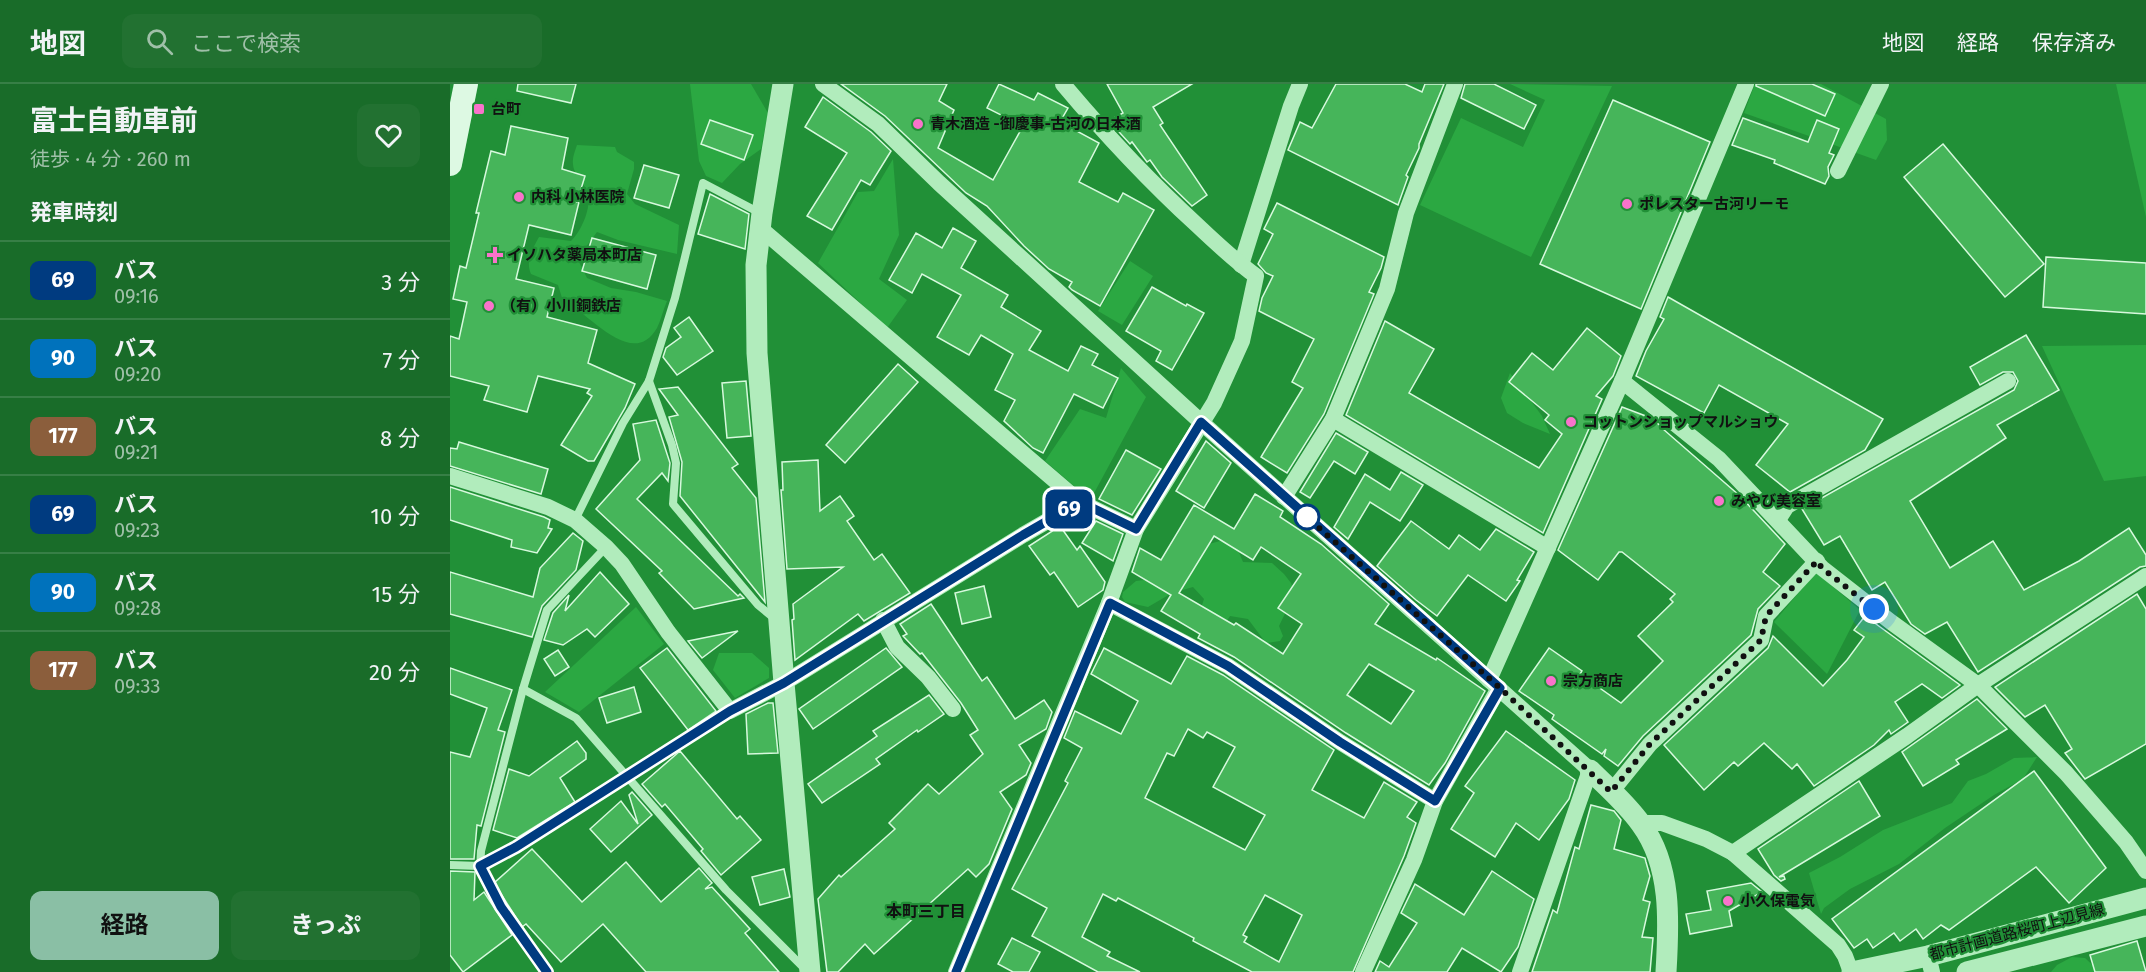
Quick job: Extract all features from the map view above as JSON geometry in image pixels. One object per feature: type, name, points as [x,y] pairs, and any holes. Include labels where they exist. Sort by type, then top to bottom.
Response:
[{"type":"main road","points":[[450,164],[466,84]]},
{"type":"street","points":[[783,84],[756,265],[757,353],[809,972]]},
{"type":"street","points":[[823,84],[878,124],[939,183],[1201,422],[1495,684],[1611,792],[1641,824],[1657,851],[1665,884],[1669,923],[1666,972]]},
{"type":"street","points":[[956,972],[1110,603],[1136,529],[1214,403],[1242,340],[1256,276],[1161,192],[1110,140],[1063,84]]},
{"type":"street","points":[[1241,265],[1300,84]]},
{"type":"street","points":[[1284,497],[1333,418],[1387,289],[1406,213],[1455,84]]},
{"type":"street","points":[[1363,972],[1414,860],[1435,801],[1495,684],[1548,548],[1622,381],[1746,84]]},
{"type":"street","points":[[1838,171],[1881,84]]},
{"type":"street","points":[[761,220],[1080,502],[1136,529]]},
{"type":"street","points":[[1622,381],[1719,459],[1822,568],[1891,622],[1978,685],[2066,773],[2126,843],[2146,871]]},
{"type":"street","points":[[1778,520],[1786,506],[2008,381]]},
{"type":"street","points":[[1333,418],[1548,548]]},
{"type":"street","points":[[450,476],[548,507],[575,520],[622,564],[668,632],[730,711],[784,683],[883,620],[1080,502]]},
{"type":"street","points":[[1611,792],[1650,744],[1761,640],[1766,616],[1817,561]]},
{"type":"street","points":[[1732,853],[1907,736],[1978,685],[2146,576]]},
{"type":"street","points":[[1110,603],[1228,666],[1340,742],[1435,801]]},
{"type":"street","points":[[883,620],[897,647],[928,677],[953,709]]},
{"type":"street","points":[[1520,972],[1590,770]]},
{"type":"street","points":[[1641,824],[1662,823],[1706,839],[1732,853],[1838,945],[1852,972]]},
{"type":"street","name":"都市計画道路桜町上辺見線","points":[[1852,972],[1930,964],[2146,898]]},
{"type":"street","name":"都市計画道路桜町上辺見線","points":[[1967,972],[2146,926]]},
{"type":"lane","points":[[575,520],[623,423],[649,381],[675,297],[703,183],[761,220]]},
{"type":"lane","points":[[649,381],[672,445],[676,463],[673,504],[758,605],[780,623]]},
{"type":"lane","points":[[547,972],[501,907],[480,866],[481,851],[523,689],[547,610],[606,547]]},
{"type":"lane","points":[[523,689],[576,718],[726,890],[809,972]]},
{"type":"lane","points":[[450,864],[480,866],[516,847],[730,711]]},
{"type":"green space","points":[[690,84],[751,84],[768,113],[761,149],[740,164],[722,183],[706,176],[699,161]]},
{"type":"green space","points":[[1510,84],[1612,86],[1531,257],[1420,205],[1461,118],[1523,147],[1545,100]]},
{"type":"green space","points":[[1755,84],[1821,84],[1886,119],[1887,140],[1876,160],[1744,113]]},
{"type":"green space","points":[[2116,84],[2146,84],[2146,217]]},
{"type":"green space","points":[[577,145],[615,147],[617,152],[634,162],[627,194],[635,204],[679,225],[677,254],[618,240],[597,232],[582,252],[574,249],[587,278],[611,288],[667,301],[657,328],[647,340],[635,343],[623,341],[610,334],[563,301],[558,285],[531,274],[529,269],[529,259],[539,237],[571,241],[586,216],[588,195],[573,167]]},
{"type":"green space","points":[[893,159],[899,235],[879,279],[907,300],[887,328],[818,263],[858,192],[874,191]]},
{"type":"green space","points":[[1130,261],[1153,276],[1122,325],[1098,311]]},
{"type":"green space","points":[[2146,345],[2146,476],[2104,481],[2042,346]]},
{"type":"green space","points":[[1121,368],[1146,397],[1093,495],[1081,492],[1045,461],[1080,409],[1106,418]]},
{"type":"green space","points":[[1510,373],[1542,416],[1550,434],[1523,423],[1507,413],[1501,398]]},
{"type":"green space","points":[[1220,541],[1235,543],[1243,562],[1272,563],[1291,583],[1295,593],[1279,626],[1283,636],[1280,641],[1266,643],[1248,619],[1230,616],[1219,633],[1198,617],[1204,599],[1193,587],[1172,593],[1148,607],[1125,602],[1122,597],[1123,592],[1136,581],[1152,579],[1209,544]]},
{"type":"green space","points":[[1816,572],[1860,610],[1827,674],[1774,622]]},
{"type":"green space","points":[[636,607],[664,644],[579,712],[545,692]]},
{"type":"green space","points":[[719,653],[752,653],[769,668],[769,678],[735,698],[713,670]]},
{"type":"green space","points":[[2037,757],[2023,779],[1994,795],[1945,828],[1899,864],[1850,889],[1824,908],[1821,914],[1809,873],[1883,830],[1952,803],[1968,781],[2014,758]]},
{"type":"green space","points":[[2072,957],[2085,958],[2100,972],[2051,972],[2057,965]]},
{"type":"building","points":[[518,84],[576,84],[571,103],[517,91]]},
{"type":"building","points":[[841,84],[947,84],[939,101],[954,110],[938,148],[993,180],[1023,126],[987,108],[999,84],[1034,100],[1038,93],[1068,108],[1060,122],[1099,143],[1079,182],[1118,202],[1123,193],[1154,210],[1100,306],[1072,290],[1069,287],[1072,282],[1049,269],[987,206],[966,193],[885,116]]},
{"type":"building","points":[[1107,84],[1192,84],[1153,107],[1163,123],[1160,125],[1207,195],[1192,206],[1162,177],[1150,160],[1147,162],[1132,142],[1130,144],[1109,121],[1123,113]]},
{"type":"building","points":[[1336,84],[1405,84],[1422,92],[1425,84],[1444,84],[1406,175],[1408,177],[1398,205],[1288,150],[1300,122],[1312,128]]},
{"type":"building","points":[[1465,84],[1494,84],[1536,105],[1524,129],[1461,98]]},
{"type":"building","points":[[1756,84],[1812,84],[1835,94],[1825,116],[1756,86]]},
{"type":"building","points":[[823,97],[871,132],[891,151],[870,185],[861,180],[832,230],[807,216],[847,153],[805,127]]},
{"type":"building","name":"ポレスター古河リーモ","points":[[1613,100],[1710,142],[1641,309],[1540,264]]},
{"type":"building","points":[[1743,118],[1808,142],[1817,120],[1839,129],[1829,153],[1834,155],[1828,167],[1829,176],[1825,184],[1774,163],[1775,160],[1732,145]]},
{"type":"building","points":[[710,120],[753,135],[744,160],[701,144]]},
{"type":"building","points":[[511,126],[568,138],[562,169],[585,176],[571,235],[529,225],[516,279],[554,288],[547,317],[597,330],[588,363],[635,384],[625,408],[594,461],[588,461],[561,445],[592,396],[587,393],[590,389],[538,376],[527,412],[484,400],[489,386],[450,376],[450,336],[459,339],[467,302],[453,299],[460,266],[466,268],[491,151],[505,155]]},
{"type":"building","points":[[1943,144],[2044,264],[2005,297],[1904,177]]},
{"type":"building","points":[[644,165],[679,175],[669,208],[634,198]]},
{"type":"building","points":[[710,194],[749,214],[745,249],[698,234]]},
{"type":"building","points":[[1277,203],[1384,257],[1369,292],[1374,294],[1324,414],[1287,473],[1261,457],[1303,388],[1292,382],[1314,339],[1259,311],[1262,298],[1273,276],[1266,273],[1258,264],[1273,234],[1264,229]]},
{"type":"building","points":[[953,228],[976,241],[961,268],[1008,295],[1001,307],[1041,331],[1029,350],[1068,371],[1081,346],[1098,354],[1092,365],[1118,378],[1103,408],[1074,394],[1043,453],[1033,448],[1004,421],[1015,400],[995,390],[1013,354],[981,335],[969,355],[937,337],[961,295],[922,274],[912,293],[889,280],[916,233],[942,248]]},
{"type":"building","points":[[592,238],[656,255],[647,289],[582,271]]},
{"type":"building","points":[[2046,257],[2146,263],[2146,314],[2043,307]]},
{"type":"building","points":[[1152,287],[1204,313],[1172,370],[1156,361],[1161,351],[1126,331]]},
{"type":"building","points":[[1668,297],[1883,419],[1865,450],[1790,492],[1756,465],[1788,424],[1719,385],[1704,413],[1636,376],[1646,351],[1664,319],[1660,317]]},
{"type":"building","points":[[689,317],[713,351],[677,375],[663,357],[666,348],[681,337],[674,328]]},
{"type":"building","points":[[1385,321],[1434,349],[1409,393],[1539,468],[1562,434],[1545,420],[1549,415],[1509,382],[1532,353],[1553,370],[1587,328],[1621,356],[1613,376],[1596,396],[1602,399],[1543,533],[1346,415]]},
{"type":"building","points":[[2026,335],[2059,390],[1997,425],[2006,438],[1910,501],[1950,568],[1993,541],[2024,590],[2079,561],[2129,528],[2146,555],[2146,566],[2140,567],[1978,672],[1947,622],[1925,634],[1911,624],[1885,582],[1872,590],[1840,536],[1824,545],[1802,509],[2014,390],[2018,381],[2013,372],[2003,372],[1980,385],[1970,367]]},
{"type":"building","points":[[898,364],[918,382],[845,463],[826,445]]},
{"type":"building","points":[[746,381],[751,436],[727,438],[722,383]]},
{"type":"building","points":[[678,387],[738,464],[732,468],[756,498],[765,602],[680,496],[682,462],[669,417],[678,415],[659,389]]},
{"type":"building","points":[[1622,407],[1651,418],[1663,428],[1740,496],[1785,544],[1763,572],[1780,586],[1758,609],[1751,635],[1643,736],[1618,766],[1604,756],[1606,749],[1602,754],[1552,719],[1554,715],[1519,691],[1549,648],[1582,671],[1580,674],[1621,703],[1663,661],[1638,636],[1673,602],[1670,599],[1675,594],[1622,552],[1619,552],[1598,580],[1558,550]]},
{"type":"building","points":[[656,420],[670,463],[668,481],[662,473],[637,499],[738,596],[740,594],[744,598],[694,609],[659,573],[662,571],[596,509],[640,460],[633,424]]},
{"type":"building","points":[[1336,433],[1368,452],[1355,474],[1334,461],[1310,498],[1300,492]]},
{"type":"building","points":[[1206,441],[1231,463],[1204,508],[1176,491]]},
{"type":"building","points":[[459,442],[548,469],[541,494],[450,466],[450,448],[457,449]]},
{"type":"building","points":[[1126,450],[1161,469],[1132,515],[1099,499]]},
{"type":"building","points":[[818,460],[820,511],[840,496],[854,516],[847,521],[874,560],[882,554],[910,593],[864,621],[858,614],[795,660],[793,604],[843,567],[787,569],[781,490],[783,490],[782,462]]},
{"type":"building","points":[[1401,472],[1423,485],[1400,521],[1370,502],[1348,539],[1334,527],[1365,474],[1390,490]]},
{"type":"building","points":[[450,487],[544,517],[550,520],[548,528],[552,529],[537,553],[511,547],[512,540],[450,520]]},
{"type":"building","points":[[1255,494],[1283,511],[1280,517],[1321,544],[1389,604],[1375,624],[1436,660],[1437,658],[1485,691],[1445,763],[1429,785],[1346,733],[1234,657],[1198,638],[1200,634],[1161,611],[1171,595],[1132,572],[1140,548],[1161,560],[1194,505],[1234,529]],"holes":[[[1214,536],[1253,560],[1261,547],[1301,574],[1278,608],[1302,624],[1283,654],[1236,623],[1234,625],[1179,593]],[[1369,664],[1414,691],[1391,724],[1347,695]]]},
{"type":"building","points":[[1096,521],[1123,534],[1113,561],[1082,543]]},
{"type":"building","points":[[1411,521],[1449,549],[1459,535],[1480,550],[1496,529],[1534,552],[1517,580],[1520,581],[1506,601],[1468,575],[1437,616],[1377,566]]},
{"type":"building","points":[[1060,526],[1077,550],[1080,546],[1105,582],[1103,590],[1078,607],[1054,572],[1050,575],[1029,546]]},
{"type":"building","points":[[573,533],[583,541],[576,570],[542,606],[532,637],[450,614],[450,572],[533,597],[540,568]]},
{"type":"building","points":[[600,572],[629,604],[595,637],[587,629],[563,645],[544,640],[553,613],[569,595],[565,611]]},
{"type":"building","points":[[984,586],[991,617],[962,624],[955,593]]},
{"type":"building","points":[[2137,594],[2146,609],[2146,744],[2085,779],[2065,753],[2072,749],[2045,705],[2025,717],[1995,687]]},
{"type":"building","points":[[931,604],[982,681],[987,677],[1015,719],[1044,700],[1052,712],[1046,729],[1019,745],[1031,763],[1026,775],[1000,792],[1012,809],[989,864],[976,877],[968,869],[874,954],[865,944],[838,972],[827,972],[818,899],[839,875],[841,877],[895,829],[889,823],[928,784],[939,794],[983,754],[970,735],[978,730],[961,703],[922,653],[920,654],[903,636],[907,634],[900,624]]},
{"type":"building","points":[[1865,616],[1960,685],[1942,698],[1922,684],[1895,702],[1908,722],[1891,734],[1889,730],[1874,745],[1814,786],[1797,764],[1792,769],[1764,743],[1738,766],[1734,762],[1704,790],[1664,745],[1768,648],[1773,636],[1823,686],[1864,637],[1854,630]]},
{"type":"building","points":[[738,631],[702,658],[688,641]]},
{"type":"building","points":[[667,648],[716,711],[688,730],[640,668]]},
{"type":"building","points":[[886,648],[902,667],[813,729],[799,709]]},
{"type":"building","points":[[1104,648],[1171,684],[1187,656],[1223,675],[1334,750],[1312,790],[1364,818],[1384,782],[1417,802],[1407,817],[1416,823],[1404,856],[1353,972],[1252,972],[1118,898],[1116,901],[1103,894],[1082,937],[1110,952],[1107,956],[1140,972],[1098,972],[1032,936],[1047,908],[1012,889],[1068,783],[1065,781],[1082,748],[1064,738],[1075,711],[1121,734],[1138,701],[1091,674]],"holes":[[[1188,729],[1203,738],[1207,732],[1235,747],[1213,787],[1265,815],[1245,850],[1145,798],[1167,753],[1174,756]],[[1265,895],[1302,915],[1279,962],[1244,942],[1247,937],[1243,935]]]},
{"type":"building","points":[[558,650],[569,667],[555,676],[544,659]]},
{"type":"building","points":[[450,668],[512,690],[498,730],[505,732],[481,826],[477,825],[474,859],[450,859],[450,752],[470,757],[487,708],[450,694]]},
{"type":"building","points":[[634,687],[641,712],[607,723],[599,698]]},
{"type":"building","points":[[929,695],[944,714],[876,759],[880,764],[822,803],[808,784],[877,736],[873,731]]},
{"type":"building","points":[[1977,699],[2007,729],[1956,760],[1959,764],[1923,786],[1902,752]]},
{"type":"building","points":[[768,703],[773,703],[778,753],[748,754],[746,714]]},
{"type":"building","points":[[1506,731],[1575,780],[1569,799],[1539,840],[1516,823],[1495,857],[1451,829],[1474,793],[1465,786]]},
{"type":"building","points":[[577,741],[586,753],[586,759],[560,778],[575,802],[517,838],[493,830],[509,769],[529,776]]},
{"type":"building","points":[[680,751],[737,819],[740,816],[761,840],[721,875],[701,851],[703,849],[665,804],[662,807],[642,784]]},
{"type":"building","points":[[2034,771],[2106,868],[2069,903],[2036,867],[1949,930],[1941,925],[1923,939],[1916,929],[1900,941],[1894,933],[1873,948],[1867,939],[1854,948],[1832,919]]},
{"type":"building","points":[[1859,781],[1880,816],[1779,877],[1784,876],[1785,879],[1781,881],[1774,875],[1758,849]]},
{"type":"building","points":[[632,792],[652,815],[611,852],[590,829],[621,801],[638,824],[629,795]]},
{"type":"building","points":[[1591,805],[1614,811],[1621,820],[1614,849],[1645,858],[1650,876],[1643,900],[1650,902],[1642,937],[1653,938],[1650,972],[1532,972],[1553,910],[1557,913],[1575,847],[1579,849]]},
{"type":"building","points":[[532,849],[582,902],[626,862],[661,902],[699,868],[712,883],[705,889],[712,887],[750,929],[745,933],[779,972],[646,972],[603,924],[561,962],[526,924],[522,927],[494,883]]},
{"type":"building","points":[[784,869],[790,897],[760,905],[752,877]]},
{"type":"building","points":[[450,871],[475,872],[474,900],[484,892],[512,935],[463,972],[450,955]]},
{"type":"building","points":[[1492,871],[1534,899],[1518,947],[1501,972],[1462,948],[1447,972],[1375,972],[1380,961],[1389,967],[1417,923],[1401,913],[1415,884],[1464,915]]},
{"type":"building","name":"小久保電気","points":[[1751,883],[1762,892],[1729,911],[1732,926],[1690,934],[1686,914],[1711,910],[1707,891]]},
{"type":"building","points":[[1012,938],[1040,952],[1029,972],[1013,972],[998,964]]},
{"type":"building","points":[[2137,941],[2146,972],[2095,972],[2090,955]]},
{"type":"bus line","name":"69","points":[[547,972],[501,907],[480,866],[516,847],[730,711],[784,683],[883,620],[1080,502],[1136,529],[1201,422],[1500,688],[1435,801],[1340,742],[1228,666],[1110,603],[956,972]]},
{"type":"place","name":"台町","points":[[479,109]]},
{"type":"place","name":"青木酒造 -御慶事-古河の日本酒","points":[[918,124]]},
{"type":"place","name":"内科 小林医院","points":[[519,197]]},
{"type":"place","name":"ポレスター古河リーモ","points":[[1627,204]]},
{"type":"place","name":"イソハタ薬局本町店","points":[[495,255]]},
{"type":"place","name":"（有）小川銅鉄店","points":[[489,306]]},
{"type":"place","name":"コットンショップマルショウ","points":[[1571,422]]},
{"type":"place","name":"みやび美容室","points":[[1719,501]]},
{"type":"place","name":"宗方商店","points":[[1551,681]]},
{"type":"place","name":"小久保電気","points":[[1728,901]]},
{"type":"district","name":"本町三丁目","points":[[926,911]]},
{"type":"route","points":[[1307,517],[1301,512],[1500,688],[1611,792],[1650,744],[1761,640],[1766,616],[1817,561],[1822,568],[1874,609]]}]
